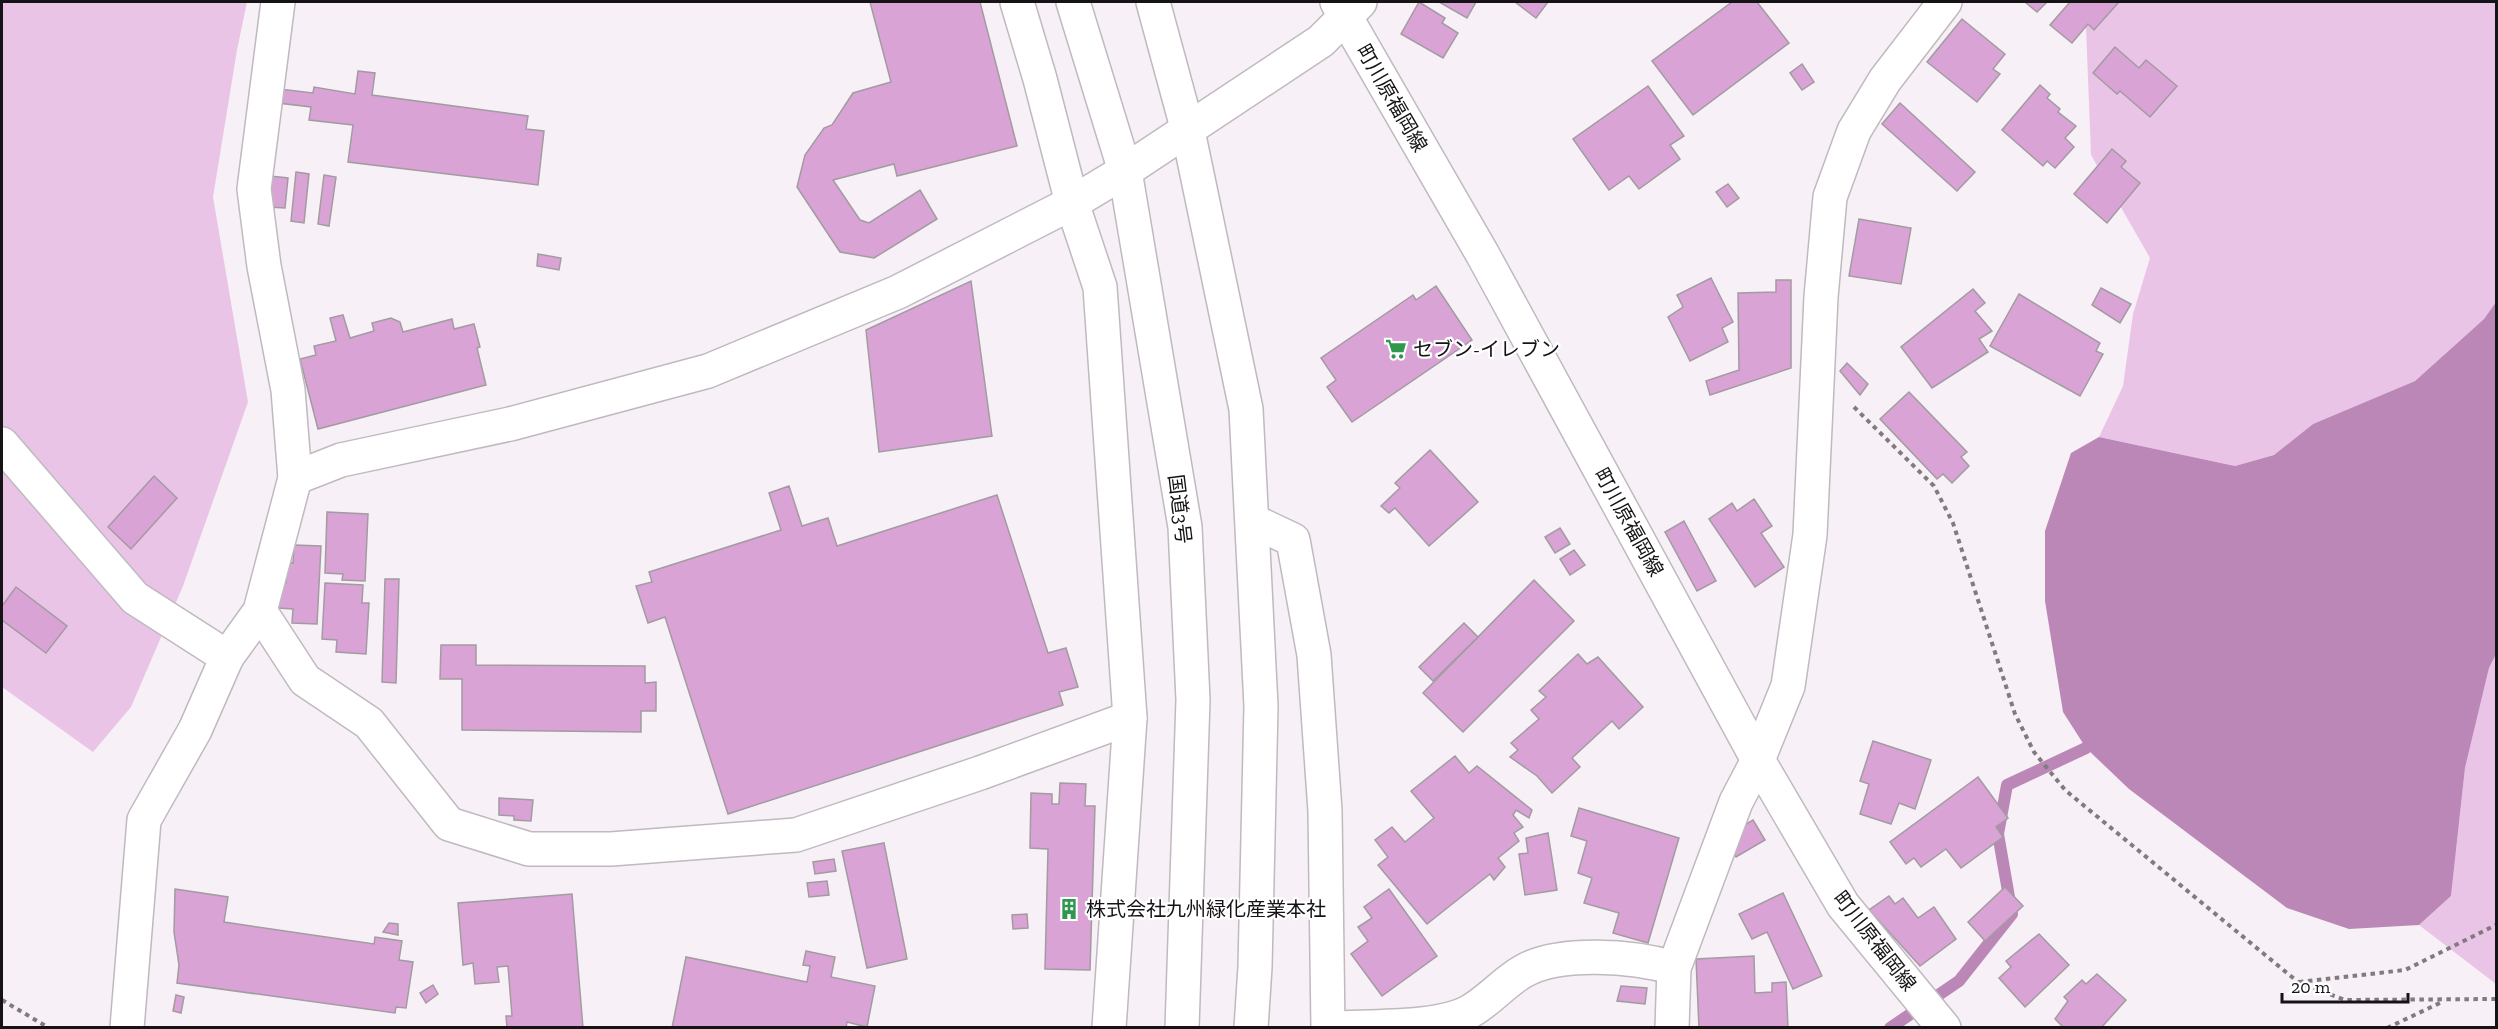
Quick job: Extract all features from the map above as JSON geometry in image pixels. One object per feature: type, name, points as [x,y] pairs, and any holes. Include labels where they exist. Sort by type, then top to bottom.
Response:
[{"type":"main road","points":[[127,1028],[144,820],[195,730],[227,657],[260,611],[295,478],[288,390],[264,266],[254,189],[278,2]]},
{"type":"main road","points":[[1017,2],[1040,79],[1072,203],[1100,287],[1130,718],[1109,1028]]},
{"type":"main road","name":"国道3号","points":[[1073,2],[1125,171],[1185,526],[1193,700],[1182,1028]]},
{"type":"main road","points":[[1154,2],[1188,131],[1246,409],[1261,706],[1255,967],[1251,1028]]},
{"type":"main road","points":[[1672,1028],[1674,968],[1736,802],[1758,760],[1788,686],[1810,535],[1821,297],[1830,197],[1854,131],[1885,80],[1945,2]]},
{"type":"main road","points":[[295,478],[341,460],[510,424],[708,372],[898,292],[1072,203],[1125,171],[1321,41],[1347,7]]},
{"type":"main road","name":"町川原福岡線","points":[[1347,7],[1758,760],[1843,905],[1944,1028]]},
{"type":"main road","points":[[2,444],[135,598],[227,657]]},
{"type":"main road","points":[[1253,521],[1293,540],[1314,654],[1325,811],[1330,1028],[1435,1024],[1468,1013],[1522,972],[1545,961],[1578,956],[1658,963],[1674,968]]},
{"type":"main road","points":[[260,611],[305,680],[369,723],[449,824],[530,849],[611,849],[796,835],[980,773],[1130,718]]},
{"type":"path","points":[[1816,386],[1859,410],[1934,486],[1953,523],[2015,714],[2034,752],[2065,790],[2298,982],[2345,1000],[2496,999]]},
{"type":"path","points":[[2298,982],[2405,970],[2496,925]]},
{"type":"path","points":[[2,1000],[49,1028]]},
{"type":"path","points":[[2387,1028],[2446,1000]]},
{"type":"shaded area","points":[[2,2],[247,2],[213,197],[248,402],[183,586],[131,707],[93,752],[2,687]]},
{"type":"shaded area","points":[[2091,2],[2496,2],[2496,302],[2484,319],[2415,381],[2313,424],[2274,455],[2235,466],[2099,437],[2123,386],[2133,314],[2150,258],[2091,155],[2086,27]]},
{"type":"shaded area","points":[[2496,302],[2496,654],[2489,668],[2465,768],[2451,896],[2419,925],[2349,929],[2287,908],[2129,789],[2086,748],[2063,712],[2045,601],[2045,531],[2071,453],[2099,437],[2235,466],[2274,455],[2313,424],[2415,381],[2484,319]]},
{"type":"shaded area","points":[[2496,654],[2496,984],[2419,925],[2451,896],[2465,768],[2489,668]]},
{"type":"building","points":[[870,2],[980,2],[1017,146],[897,176],[894,164],[833,180],[860,220],[869,223],[920,190],[937,219],[874,258],[840,252],[797,187],[805,155],[824,128],[832,125],[853,93],[891,82]]},
{"type":"building","points":[[1419,2],[1445,18],[1442,23],[1458,33],[1443,58],[1401,34]]},
{"type":"building","points":[[1439,2],[1476,2],[1467,18]]},
{"type":"building","points":[[1515,2],[1548,2],[1536,18]]},
{"type":"building","points":[[1732,2],[1757,2],[1789,43],[1693,115],[1652,61]]},
{"type":"building","points":[[2025,2],[2047,2],[2037,12]]},
{"type":"building","points":[[2070,2],[2119,2],[2094,30],[2088,24],[2072,43],[2050,25]]},
{"type":"building","points":[[1962,19],[2005,54],[1993,69],[2000,74],[1977,102],[1927,62]]},
{"type":"building","points":[[2115,47],[2139,68],[2146,60],[2177,86],[2150,117],[2120,91],[2117,94],[2093,73]]},
{"type":"building","points":[[1802,64],[1814,82],[1802,90],[1790,73]]},
{"type":"building","points":[[358,71],[375,73],[372,95],[528,116],[526,129],[544,131],[538,185],[348,162],[353,125],[309,120],[311,107],[278,103],[280,89],[313,93],[314,87],[355,94]]},
{"type":"building","points":[[2040,85],[2050,94],[2047,98],[2060,109],[2058,112],[2076,126],[2065,138],[2074,147],[2055,168],[2047,161],[2043,166],[2002,130]]},
{"type":"building","points":[[1648,86],[1684,136],[1670,145],[1680,159],[1639,189],[1629,176],[1609,190],[1573,139]]},
{"type":"building","points":[[1900,103],[1975,172],[1957,191],[1882,124]]},
{"type":"building","points":[[2112,149],[2126,161],[2121,167],[2140,183],[2107,223],[2074,194]]},
{"type":"building","points":[[296,172],[309,174],[304,223],[291,221]]},
{"type":"building","points":[[324,175],[336,177],[329,226],[318,224]]},
{"type":"building","points":[[270,176],[288,178],[285,208],[268,207]]},
{"type":"building","points":[[1728,184],[1739,198],[1727,207],[1716,192]]},
{"type":"building","points":[[1859,219],[1911,228],[1901,284],[1849,276]]},
{"type":"building","points":[[538,254],[561,258],[559,270],[537,266]]},
{"type":"building","points":[[1711,278],[1733,322],[1722,328],[1728,342],[1690,361],[1668,317],[1683,307],[1677,295]]},
{"type":"building","points":[[1776,280],[1791,280],[1791,368],[1710,395],[1706,381],[1739,370],[1738,293],[1776,292]]},
{"type":"building","points":[[971,281],[992,436],[879,452],[866,330]]},
{"type":"building","name":"セブン-イレブン","points":[[1436,286],[1472,340],[1352,422],[1327,387],[1336,380],[1321,358],[1413,295],[1416,300]]},
{"type":"building","points":[[2101,288],[2131,304],[2120,323],[2092,305]]},
{"type":"building","points":[[1973,289],[1985,303],[1975,311],[1992,331],[1979,339],[1988,352],[1932,388],[1901,347]]},
{"type":"building","points":[[2019,294],[2100,343],[2096,351],[2103,354],[2080,396],[1990,346]]},
{"type":"building","points":[[343,315],[350,338],[374,331],[372,323],[391,318],[400,322],[403,332],[452,319],[454,329],[474,324],[486,385],[318,429],[300,359],[316,355],[314,346],[336,341],[330,318]]},
{"type":"building","points":[[1847,363],[1868,384],[1860,395],[1840,371]]},
{"type":"building","points":[[1909,392],[1967,452],[1961,457],[1969,466],[1952,483],[1943,474],[1937,479],[1880,419]]},
{"type":"building","points":[[1430,450],[1478,502],[1429,546],[1395,508],[1389,513],[1381,506],[1400,488],[1395,483]]},
{"type":"building","points":[[154,476],[177,498],[131,549],[108,527]]},
{"type":"building","points":[[789,486],[802,526],[828,518],[837,546],[997,495],[1048,653],[1066,648],[1078,687],[1059,692],[1063,705],[728,814],[665,617],[648,623],[636,586],[652,582],[649,572],[781,530],[769,493]]},
{"type":"building","points":[[1754,499],[1772,526],[1761,533],[1784,567],[1755,587],[1709,519],[1732,503],[1737,511]]},
{"type":"building","points":[[327,512],[368,514],[365,581],[342,580],[343,574],[325,573]]},
{"type":"building","points":[[1684,521],[1716,581],[1697,591],[1665,532]]},
{"type":"building","points":[[1560,528],[1570,544],[1555,553],[1545,537]]},
{"type":"building","points":[[294,545],[321,546],[317,624],[292,623],[293,609],[278,608],[280,583],[286,583],[287,562],[293,563]]},
{"type":"building","points":[[1574,550],[1585,565],[1570,575],[1560,559]]},
{"type":"building","points":[[385,579],[399,579],[396,683],[382,682]]},
{"type":"building","points":[[1534,580],[1574,621],[1463,732],[1423,693]]},
{"type":"building","points":[[325,583],[363,585],[362,603],[369,603],[366,654],[336,652],[337,640],[322,639]]},
{"type":"building","points":[[16,587],[67,626],[46,653],[2,620],[2,606]]},
{"type":"building","points":[[1464,623],[1478,637],[1433,681],[1419,667]]},
{"type":"building","points":[[441,645],[476,645],[476,665],[645,666],[645,683],[656,682],[656,711],[641,711],[641,732],[462,730],[462,679],[440,679]]},
{"type":"building","points":[[1578,654],[1587,664],[1598,657],[1643,707],[1619,729],[1612,721],[1572,758],[1580,767],[1552,793],[1537,776],[1510,757],[1518,750],[1511,743],[1539,719],[1531,710],[1546,697],[1539,691]]},
{"type":"building","points":[[1873,741],[1931,760],[1915,809],[1899,803],[1891,824],[1860,814],[1869,784],[1860,781]]},
{"type":"building","points":[[1455,756],[1469,773],[1477,766],[1532,810],[1529,818],[1516,810],[1513,815],[1523,827],[1514,833],[1519,841],[1498,858],[1505,867],[1494,880],[1490,874],[1427,924],[1378,865],[1388,857],[1375,840],[1392,827],[1405,842],[1434,818],[1411,791]]},
{"type":"building","points":[[1978,777],[2008,818],[1996,827],[2003,837],[1961,868],[1946,849],[1921,867],[1914,858],[1906,864],[1890,842]]},
{"type":"building","name":"株式会社九州緑化産業本社","points":[[1060,783],[1086,784],[1085,806],[1095,806],[1090,970],[1045,969],[1048,849],[1030,848],[1031,793],[1052,794],[1052,804],[1059,804]]},
{"type":"building","points":[[499,798],[533,800],[531,821],[514,820],[514,816],[499,815]]},
{"type":"building","points":[[1579,808],[1679,838],[1648,943],[1613,933],[1619,913],[1584,903],[1592,878],[1578,873],[1587,841],[1571,836]]},
{"type":"building","points":[[1753,820],[1765,840],[1736,857],[1724,837]]},
{"type":"building","points":[[1548,833],[1557,890],[1525,895],[1519,854],[1528,853],[1526,838]]},
{"type":"building","points":[[884,843],[907,959],[867,968],[842,851]]},
{"type":"building","points":[[834,859],[836,871],[815,874],[813,862]]},
{"type":"building","points":[[827,881],[829,895],[809,897],[807,883]]},
{"type":"building","points":[[2005,887],[2023,906],[1985,941],[1968,922]]},
{"type":"building","points":[[175,889],[228,897],[224,922],[374,944],[375,937],[402,941],[399,960],[413,962],[406,1008],[396,1007],[395,1013],[177,983],[179,965],[174,932]]},
{"type":"building","points":[[1389,889],[1437,956],[1382,996],[1351,954],[1368,941],[1358,927],[1372,918],[1364,907]]},
{"type":"building","points":[[1783,893],[1822,976],[1793,989],[1767,932],[1752,939],[1739,914]]},
{"type":"building","points":[[572,894],[583,1028],[507,1028],[506,1016],[512,1016],[508,966],[497,967],[499,982],[475,984],[473,963],[463,965],[458,903]]},
{"type":"building","points":[[1889,896],[1895,904],[1903,898],[1918,918],[1934,907],[1956,939],[1920,966],[1869,910]]},
{"type":"building","points":[[1027,914],[1028,928],[1013,929],[1012,915]]},
{"type":"building","points":[[389,923],[398,924],[398,935],[383,932]]},
{"type":"building","points":[[2039,934],[2069,965],[2025,1007],[1999,978],[2011,967],[2006,961]]},
{"type":"building","points":[[806,951],[835,957],[831,977],[875,986],[867,1027],[847,1022],[846,1028],[672,1028],[686,957],[807,982],[810,966],[803,965]]},
{"type":"building","points":[[1754,956],[1755,993],[1772,992],[1772,983],[1786,982],[1788,1028],[1699,1028],[1696,959]]},
{"type":"building","points":[[2097,974],[2126,1000],[2101,1028],[2064,1028],[2055,1019],[2068,1001],[2064,997],[2082,980],[2086,984]]},
{"type":"building","points":[[433,985],[438,994],[426,1003],[420,993]]},
{"type":"building","points":[[1621,986],[1647,988],[1645,1004],[1617,1001]]},
{"type":"building","points":[[176,995],[184,997],[181,1013],[173,1011]]},
{"type":"waterway","points":[[1890,1028],[1959,981],[2012,914],[1998,834],[2007,785],[2086,748]]},
{"type":"place","name":"セブン-イレブン","points":[[1396,349]]},
{"type":"place","name":"株式会社九州緑化産業本社","points":[[1069,909]]}]
